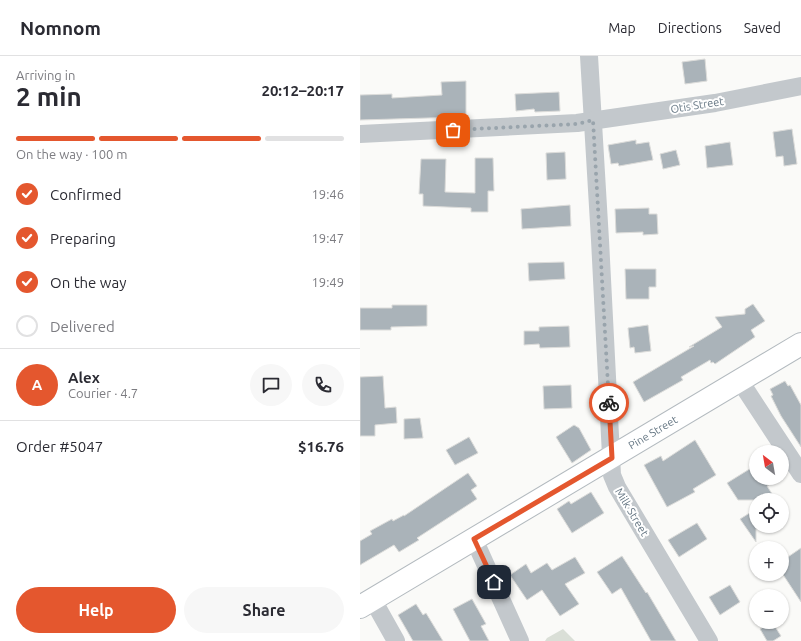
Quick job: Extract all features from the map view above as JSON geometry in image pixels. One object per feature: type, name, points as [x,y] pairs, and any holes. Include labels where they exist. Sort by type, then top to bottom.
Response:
[{"type":"street","name":"Milk Street","points":[[589,56],[612,474],[617,487],[709,641]]},
{"type":"street","name":"Otis Street","points":[[360,134],[577,124],[593,120],[715,103],[801,86]]},
{"type":"street","name":"Pine Street","points":[[367,604],[801,344]]},
{"type":"street","points":[[740,381],[801,474]]},
{"type":"street","points":[[474,539],[520,641]]},
{"type":"street","points":[[367,604],[396,641]]},
{"type":"shaded area","points":[[563,629],[575,641],[545,641],[547,638]]},
{"type":"building","points":[[705,59],[707,81],[685,84],[682,62]]},
{"type":"building","points":[[466,81],[466,114],[462,114],[462,117],[360,120],[360,95],[392,94],[392,98],[442,95],[441,82]]},
{"type":"building","points":[[559,92],[560,111],[535,112],[534,109],[516,111],[515,94]]},
{"type":"building","points":[[792,129],[797,164],[784,166],[783,156],[776,157],[773,132]]},
{"type":"building","points":[[636,140],[636,144],[649,142],[653,160],[619,166],[618,163],[611,164],[608,145]]},
{"type":"building","points":[[730,142],[733,165],[707,168],[705,146]]},
{"type":"building","points":[[676,150],[680,165],[663,169],[660,154]]},
{"type":"building","points":[[565,152],[566,179],[547,180],[546,153]]},
{"type":"building","points":[[475,158],[493,158],[494,191],[488,191],[488,212],[471,212],[471,208],[423,206],[423,194],[419,194],[421,159],[446,159],[445,192],[475,193]]},
{"type":"building","points":[[570,205],[571,226],[522,229],[521,209]]},
{"type":"building","points":[[649,208],[649,214],[657,214],[658,234],[643,235],[643,232],[616,233],[615,209]]},
{"type":"building","points":[[564,262],[565,279],[529,281],[528,263]]},
{"type":"building","points":[[625,269],[656,269],[656,287],[649,287],[649,299],[626,299]]},
{"type":"building","points":[[753,304],[765,321],[751,330],[755,337],[715,364],[713,362],[711,363],[710,360],[681,377],[683,380],[644,402],[633,382],[694,346],[689,347],[722,327],[715,317],[745,314],[745,309]]},
{"type":"building","points":[[392,305],[427,305],[427,326],[391,327],[391,330],[360,330],[360,308],[392,308]]},
{"type":"building","points":[[648,325],[651,351],[635,353],[634,347],[630,348],[628,328]]},
{"type":"building","points":[[569,326],[570,347],[540,348],[539,344],[524,345],[524,331],[539,331],[539,327]]},
{"type":"building","points":[[383,376],[385,408],[396,407],[397,423],[375,425],[375,436],[360,436],[360,377]]},
{"type":"building","points":[[785,381],[788,386],[790,385],[801,405],[801,447],[781,416],[771,396],[773,395],[770,389]]},
{"type":"building","points":[[571,385],[572,408],[544,409],[543,386]]},
{"type":"building","points":[[420,418],[423,438],[404,439],[404,419]]},
{"type":"building","points":[[574,425],[579,428],[591,450],[572,463],[556,437]]},
{"type":"building","points":[[469,437],[478,453],[455,465],[446,450]]},
{"type":"building","points":[[695,440],[716,475],[693,489],[695,492],[667,507],[644,465],[661,456],[663,461]]},
{"type":"building","points":[[749,469],[749,485],[769,485],[767,486],[772,493],[749,493],[749,500],[738,500],[727,483]]},
{"type":"building","points":[[468,473],[477,486],[471,490],[477,499],[417,538],[419,540],[399,552],[394,545],[360,565],[360,541],[372,534],[370,531],[392,519],[393,521],[404,516]]},
{"type":"building","points":[[591,492],[604,513],[572,533],[557,509],[569,501],[571,504]]},
{"type":"building","points":[[749,513],[749,532],[740,519]]},
{"type":"building","points":[[697,523],[707,539],[679,557],[668,540]]},
{"type":"building","points":[[750,533],[756,533],[755,541]]},
{"type":"building","points":[[801,548],[801,602],[787,581],[789,581],[789,556]]},
{"type":"building","points":[[622,556],[646,593],[647,592],[676,641],[651,641],[621,588],[612,594],[597,572]]},
{"type":"building","points":[[575,557],[585,573],[565,584],[579,604],[560,616],[542,590],[527,600],[510,575],[526,564],[531,573],[547,563],[552,570]]},
{"type":"building","points":[[730,585],[740,602],[720,615],[709,597]]},
{"type":"building","points":[[472,599],[486,624],[481,626],[489,641],[470,641],[453,609]]},
{"type":"building","points":[[416,604],[423,615],[426,613],[443,641],[413,641],[398,615]]},
{"type":"building","points":[[760,629],[776,629],[781,636],[773,641],[767,641]]},
{"type":"way so far","points":[[453,130],[577,124],[593,120],[609,403]]},
{"type":"route","points":[[494,582],[474,539],[612,458],[609,403]]}]
